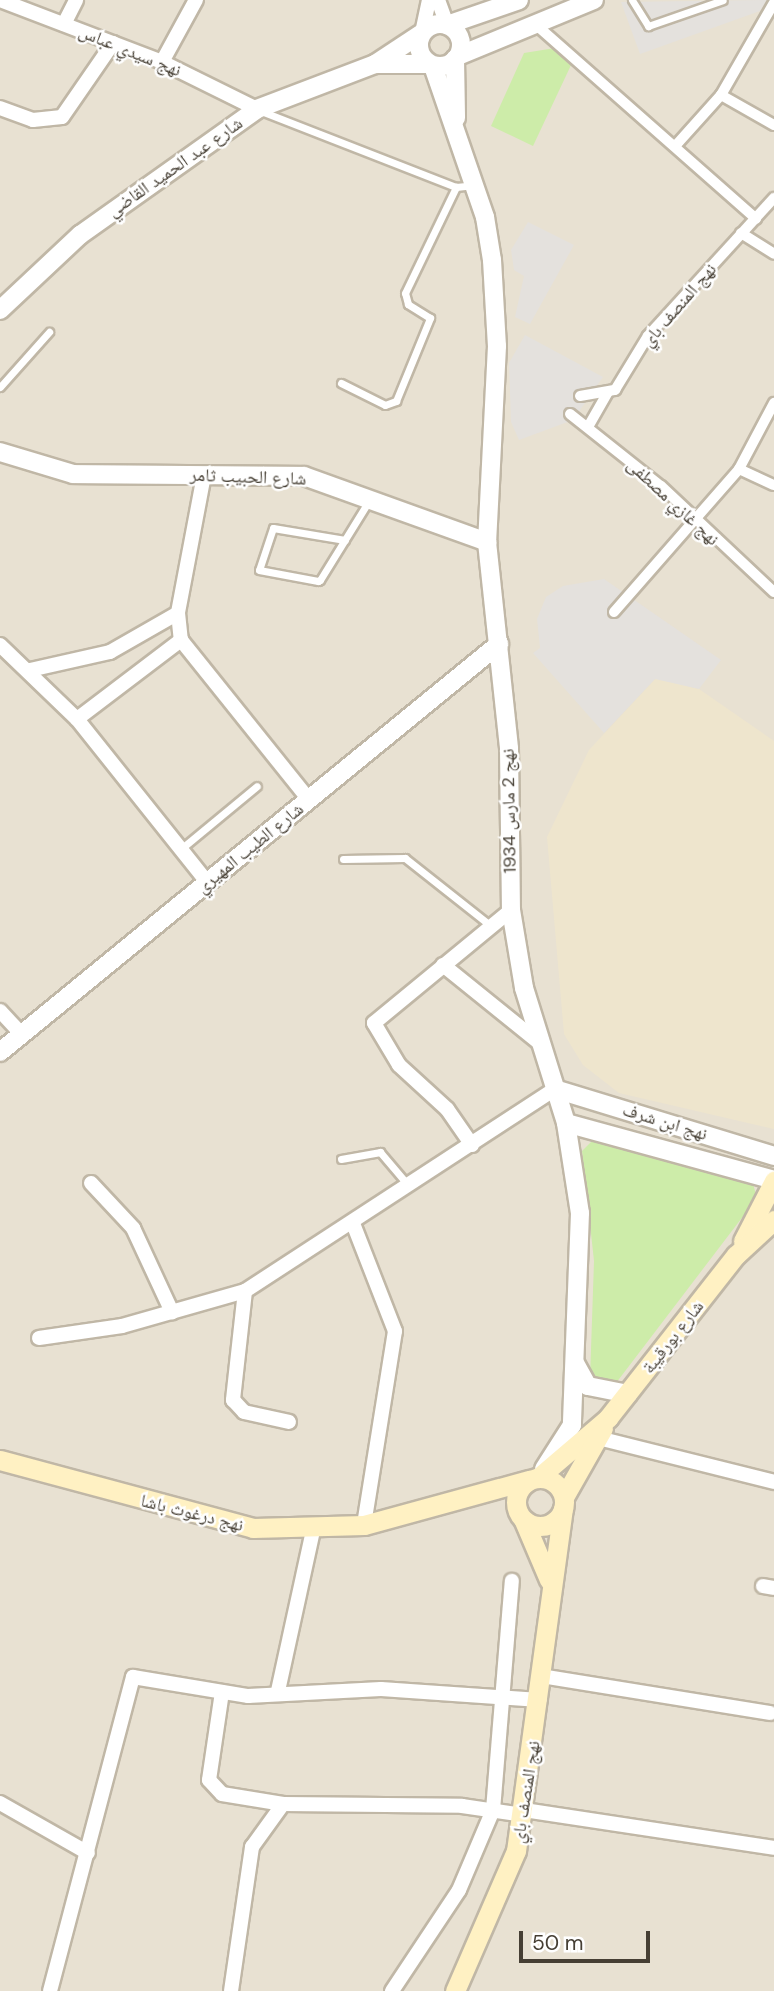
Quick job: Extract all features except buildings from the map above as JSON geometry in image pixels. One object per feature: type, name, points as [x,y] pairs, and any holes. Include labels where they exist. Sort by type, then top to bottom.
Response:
[{"type":"main road","points":[[774,1173],[774,1180]]},
{"type":"main road","name":"شارع بورقيبة","points":[[736,1255],[774,1180]]},
{"type":"main road","name":"شارع بورقيبة","points":[[549,1580],[563,1504],[594,1438],[736,1255],[774,1220]]},
{"type":"main road","name":"شارع بورقيبة","points":[[534,1479],[594,1438]]},
{"type":"main road","name":"نهج درغوث باشا","points":[[0,1460],[217,1521],[313,1530],[364,1525],[534,1479]]},
{"type":"main road","points":[[470,1497],[521,1517],[547,1525],[563,1504],[558,1485],[534,1479],[516,1498],[521,1517],[549,1580]]},
{"type":"main road","name":"نهج المنصف باي","points":[[455,1991],[506,1886],[524,1812],[540,1700],[549,1580]]},
{"type":"street","name":"نهج سيدي عباس","points":[[0,0],[162,62],[257,109]]},
{"type":"street","points":[[65,24],[76,0]]},
{"type":"street","points":[[162,62],[196,0]]},
{"type":"street","points":[[429,0],[418,47],[431,65],[457,58],[534,23],[594,0]]},
{"type":"street","points":[[438,0],[447,25],[458,35],[457,58]]},
{"type":"street","points":[[422,33],[519,0]]},
{"type":"street","points":[[677,144],[721,95],[774,3]]},
{"type":"street","points":[[534,23],[677,144],[756,219]]},
{"type":"street","name":"شارع عبد الحميد القاضي","points":[[0,310],[80,235],[257,109],[375,64],[422,33]]},
{"type":"street","points":[[0,108],[33,120],[62,117],[113,43]]},
{"type":"street","name":"نهج 2 مارس 1934","points":[[457,58],[456,132],[465,186],[485,218],[497,307],[487,542],[509,749],[511,910],[542,1045],[566,1123],[583,1257],[574,1360],[572,1425],[534,1479]]},
{"type":"street","name":"شارع عبد الحميد القاضي","points":[[375,64],[431,65]]},
{"type":"street","name":"نهج 2 مارس 1934","points":[[431,65],[456,132]]},
{"type":"street","points":[[721,95],[774,125]]},
{"type":"street","name":"نهج المنصف باي","points":[[588,427],[608,392],[648,336],[774,198]]},
{"type":"street","points":[[741,233],[774,254]]},
{"type":"street","points":[[580,396],[608,392]]},
{"type":"street","points":[[614,612],[739,469],[774,403]]},
{"type":"street","name":"نهج غازي مصطفى","points":[[570,414],[774,592]]},
{"type":"street","name":"شارع الحبيب ثامر","points":[[0,452],[74,474],[204,475],[307,470],[487,542]]},
{"type":"street","points":[[739,469],[774,485]]},
{"type":"street","points":[[204,475],[178,613],[181,640],[309,800]]},
{"type":"street","points":[[30,670],[110,652],[178,613]]},
{"type":"street","points":[[77,719],[181,640]]},
{"type":"street","points":[[0,645],[30,670],[77,719],[207,882]]},
{"type":"street","name":"شارع الطيب المهيري","points":[[0,1052],[499,645]]},
{"type":"street","points":[[471,1145],[447,1110],[399,1065],[374,1023],[511,910]]},
{"type":"street","points":[[443,965],[542,1045]]},
{"type":"street","points":[[0,1012],[22,1035]]},
{"type":"street","points":[[39,1338],[172,1312],[245,1291],[354,1226],[555,1089]]},
{"type":"street","name":"نهج ابن شرف","points":[[555,1089],[774,1156]]},
{"type":"street","name":"نهج ابن شرف","points":[[566,1123],[774,1180]]},
{"type":"street","points":[[91,1183],[133,1228],[172,1312]]},
{"type":"street","points":[[354,1226],[395,1331],[364,1525]]},
{"type":"street","points":[[245,1291],[233,1400],[244,1412],[289,1422]]},
{"type":"street","points":[[574,1360],[587,1386],[628,1394]]},
{"type":"street","points":[[594,1438],[774,1482]]},
{"type":"street","points":[[278,1690],[313,1530]]},
{"type":"street","points":[[392,1991],[459,1891],[494,1810],[507,1696],[512,1581]]},
{"type":"street","points":[[541,1676],[770,1713]]},
{"type":"street","points":[[50,1991],[133,1677],[222,1692],[278,1690],[507,1696],[540,1700]]},
{"type":"street","points":[[222,1692],[210,1785],[232,1797],[282,1804],[524,1812],[774,1848]]},
{"type":"street","points":[[0,1802],[88,1853]]},
{"type":"street","points":[[231,1991],[252,1847],[282,1804]]},
{"type":"lane","points":[[632,0],[648,26],[723,0]]},
{"type":"lane","points":[[257,109],[465,186],[405,293],[405,302],[430,317],[396,401],[385,405],[341,383]]},
{"type":"lane","points":[[0,387],[49,332]]},
{"type":"lane","points":[[345,540],[274,528],[260,569],[316,582],[345,540],[372,496]]},
{"type":"lane","points":[[182,848],[257,786]]},
{"type":"lane","points":[[343,859],[405,858],[491,926]]},
{"type":"lane","points":[[341,1159],[386,1155],[409,1189]]},
{"type":"shaded area","points":[[0,0],[774,0],[774,1991],[0,1991]]},
{"type":"shaded area","points":[[767,0],[760,11],[640,54],[621,2]]},
{"type":"shaded area","points":[[528,222],[574,245],[530,324],[515,317],[524,276],[514,270],[511,250]]},
{"type":"shaded area","points":[[525,335],[603,377],[573,420],[519,440],[511,422],[509,363]]},
{"type":"shaded area","points":[[604,579],[721,660],[699,689],[655,679],[604,733],[533,653],[540,648],[537,619],[546,597],[563,586]]},
{"type":"shaded area","points":[[656,678],[699,689],[774,741],[774,1129],[619,1093],[583,1065],[564,1034],[547,837],[589,750]]},
{"type":"green space","points":[[555,48],[572,63],[533,146],[491,126],[524,53]]},
{"type":"green space","points":[[592,1141],[753,1184],[757,1198],[613,1387],[590,1379],[594,1261],[582,1151]]}]
